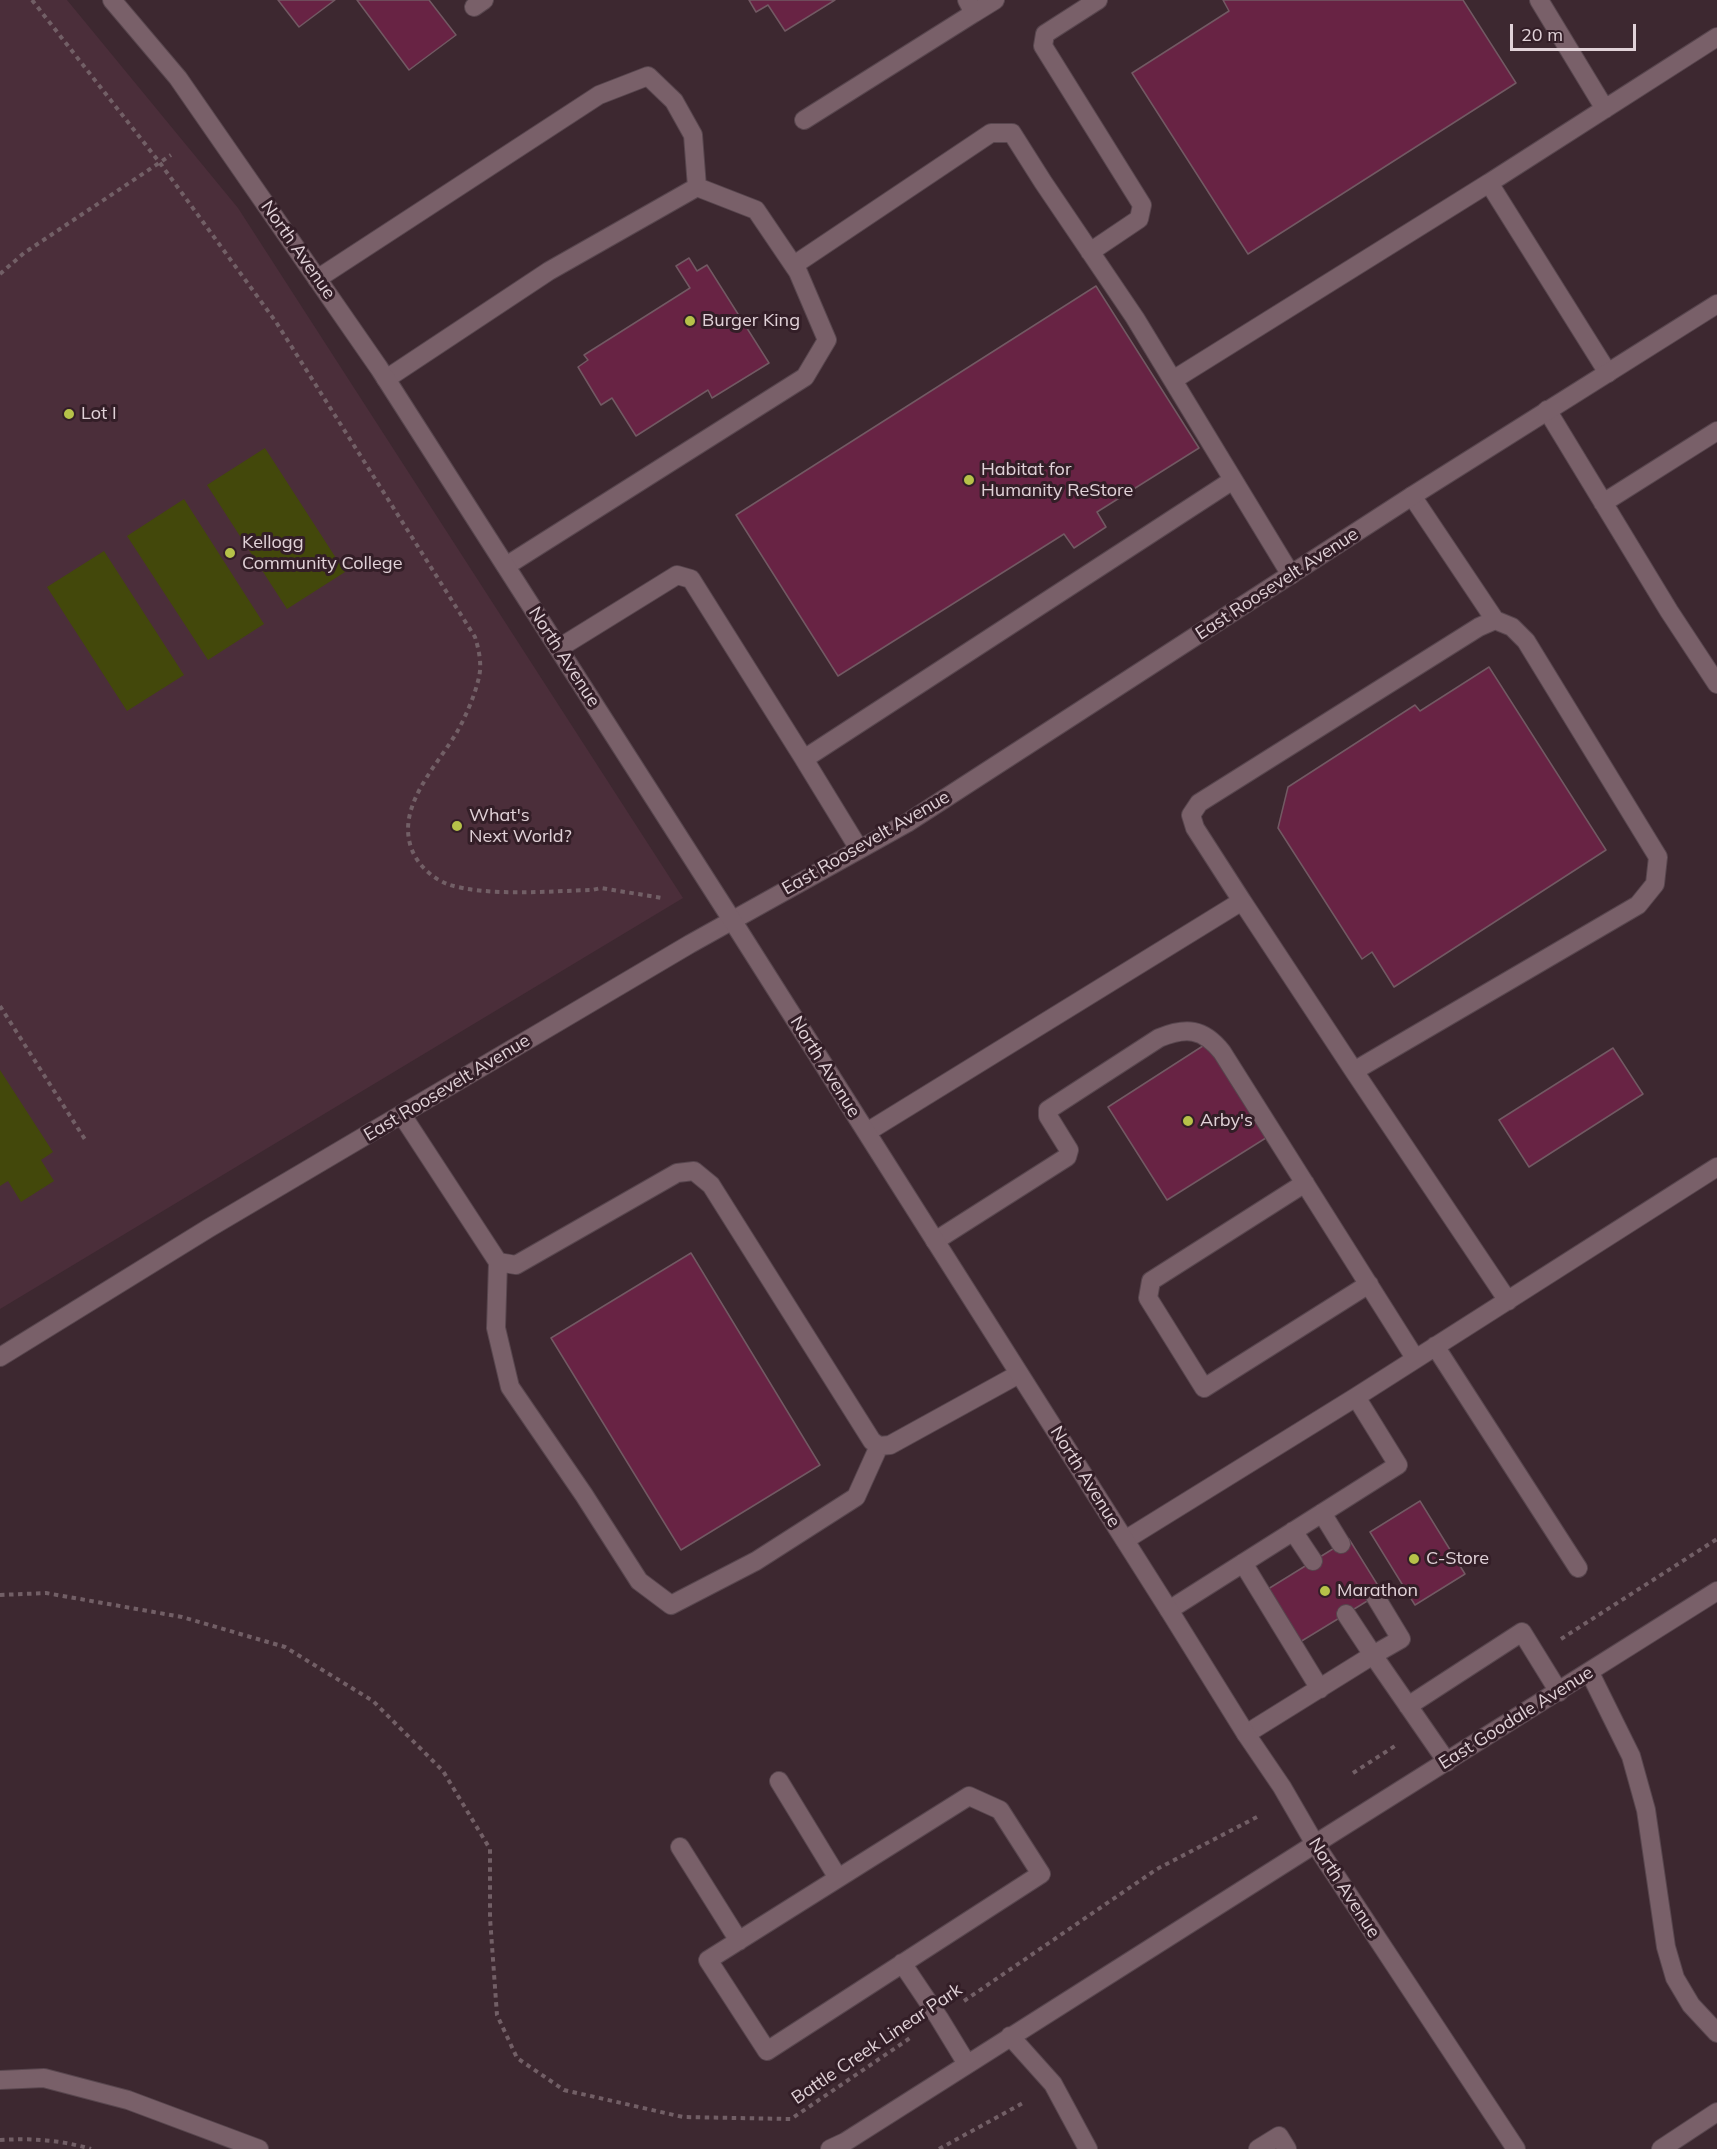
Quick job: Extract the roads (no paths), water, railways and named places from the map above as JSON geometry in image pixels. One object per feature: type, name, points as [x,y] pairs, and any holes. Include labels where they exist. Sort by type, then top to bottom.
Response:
[{"type":"street","name":"North Avenue","points":[[112,0],[178,78],[386,379],[867,1132],[1246,1734],[1282,1787],[1315,1844],[1516,2149]]},
{"type":"street","points":[[804,120],[970,6],[995,0]]},
{"type":"street","points":[[1090,252],[1139,219],[1142,206],[1043,46],[1045,34],[1098,0]]},
{"type":"street","points":[[1539,0],[1605,109]]},
{"type":"street","points":[[1173,380],[1489,183],[1717,37]]},
{"type":"street","points":[[317,279],[599,95],[648,76],[675,101],[693,135],[697,187]]},
{"type":"street","points":[[794,265],[991,133],[1012,133],[1042,182],[1135,318],[1291,575]]},
{"type":"street","points":[[1489,183],[1608,372]]},
{"type":"street","points":[[506,566],[805,377],[827,340],[794,265],[756,210],[697,187]]},
{"type":"street","points":[[386,379],[549,272],[697,187]]},
{"type":"street","name":"East Roosevelt Avenue","points":[[0,1357],[209,1228],[732,920],[907,823],[1412,496],[1717,304]]},
{"type":"street","points":[[1547,410],[1669,611],[1717,684]]},
{"type":"street","points":[[1603,503],[1717,431]]},
{"type":"street","points":[[804,759],[1233,480]]},
{"type":"street","points":[[1354,1071],[1638,905],[1655,884],[1658,857],[1526,641],[1512,627],[1495,620],[1412,496]]},
{"type":"street","points":[[559,648],[677,575],[691,579],[859,849]]},
{"type":"street","points":[[1495,620],[1479,627],[1199,803],[1191,815],[1195,828],[1242,901],[1508,1301]]},
{"type":"street","points":[[867,1132],[1242,901]]},
{"type":"street","points":[[935,1242],[1067,1157],[1068,1150],[1047,1116],[1048,1110],[1159,1038],[1174,1032],[1189,1031],[1203,1034],[1214,1041],[1222,1052],[1415,1358]]},
{"type":"street","points":[[402,1115],[498,1262],[495,1328],[510,1387],[584,1495],[639,1581],[671,1605],[756,1561],[856,1497],[879,1446]]},
{"type":"street","points":[[1125,1540],[1356,1397],[1717,1167]]},
{"type":"street","points":[[498,1262],[516,1265],[677,1173],[693,1171],[711,1185],[872,1441],[879,1446],[890,1445],[1019,1374]]},
{"type":"street","points":[[1305,1183],[1151,1281],[1148,1298],[1204,1388],[1370,1284]]},
{"type":"street","points":[[1435,1346],[1578,1569]]},
{"type":"street","points":[[1169,1610],[1398,1465],[1356,1397]]},
{"type":"street","points":[[1322,1513],[1341,1544]]},
{"type":"street","points":[[1293,1531],[1313,1561]]},
{"type":"street","points":[[1243,1563],[1320,1689]]},
{"type":"street","name":"East Goodale Avenue","points":[[830,2149],[1717,1591]]},
{"type":"street","points":[[1246,1734],[1401,1639],[1375,1596]]},
{"type":"street","points":[[1346,1614],[1447,1762]]},
{"type":"street","points":[[1408,1706],[1522,1632],[1559,1692]]},
{"type":"street","points":[[1590,1673],[1630,1756],[1643,1799],[1666,1947],[1675,1978],[1691,2005],[1717,2032]]},
{"type":"street","points":[[779,1781],[838,1878]]},
{"type":"street","points":[[969,1796],[1000,1810],[1041,1874],[766,2051],[708,1960],[838,1878],[969,1796]]},
{"type":"street","points":[[680,1847],[739,1941]]},
{"type":"street","points":[[902,1963],[967,2064]]},
{"type":"street","points":[[1010,2037],[1053,2084],[1089,2149]]},
{"type":"street","points":[[0,2080],[44,2078],[128,2100],[259,2149]]},
{"type":"street","points":[[1661,2149],[1717,2112]]},
{"type":"street","points":[[1258,2149],[1279,2136],[1287,2149]]},
{"type":"place","name":"Burger King","points":[[690,321]]},
{"type":"place","name":"Lot I","points":[[69,414]]},
{"type":"place","name":"Habitat for Humanity ReStore","points":[[969,480]]},
{"type":"place","name":"Kellogg Community College","points":[[230,553]]},
{"type":"place","name":"What's Next World?","points":[[457,826]]},
{"type":"place","name":"Arby's","points":[[1188,1121]]},
{"type":"place","name":"C-Store","points":[[1414,1559]]},
{"type":"place","name":"Marathon","points":[[1325,1591]]}]
